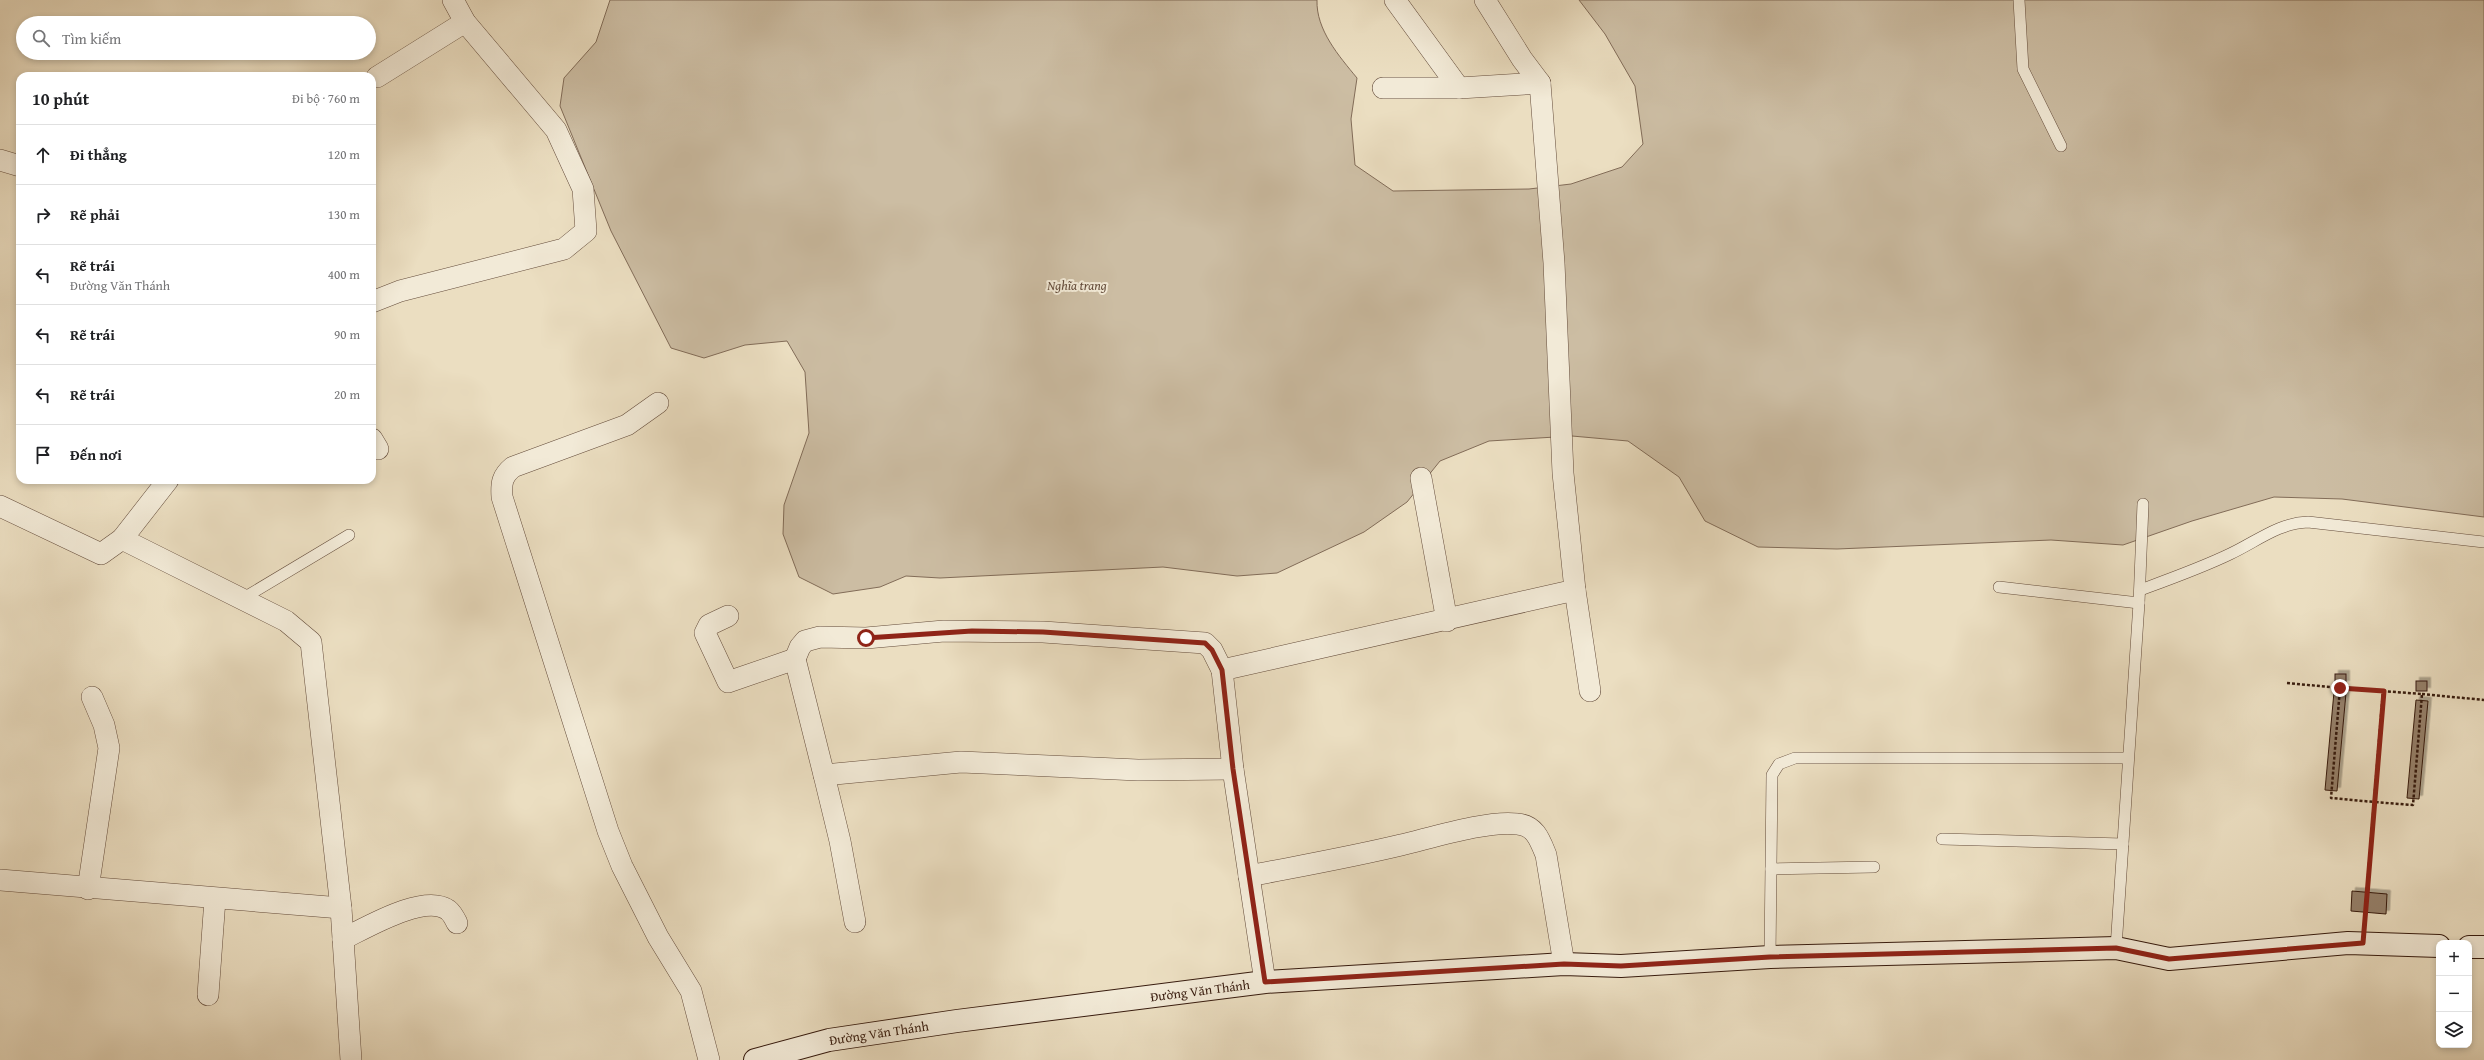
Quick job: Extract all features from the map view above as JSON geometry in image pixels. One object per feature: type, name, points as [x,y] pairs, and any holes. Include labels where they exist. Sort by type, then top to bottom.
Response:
[{"type":"main road","name":"Đường Văn Thánh","points":[[755,1060],[829,1040],[950,1022],[1265,982],[1564,964],[1621,966],[1770,957],[2116,948],[2169,959],[2363,943],[2436,946]]},
{"type":"main road","points":[[2472,946],[2484,947]]},
{"type":"street","points":[[376,300],[400,291],[564,249],[586,231],[582,189],[556,130],[465,22],[453,0]]},
{"type":"street","points":[[1395,0],[1459,88]]},
{"type":"street","points":[[1485,0],[1522,59],[1540,83],[1554,263],[1563,473],[1575,590],[1590,691]]},
{"type":"street","points":[[377,77],[465,22]]},
{"type":"street","points":[[1383,88],[1459,88],[1540,83]]},
{"type":"street","points":[[0,160],[16,165]]},
{"type":"street","points":[[658,403],[627,425],[513,467],[505,474],[501,483],[502,497],[608,831],[622,866],[658,937],[691,991],[709,1060]]},
{"type":"street","points":[[1421,478],[1447,621]]},
{"type":"street","points":[[0,506],[100,554],[122,539],[165,484]]},
{"type":"street","points":[[122,539],[286,621],[311,642],[341,908],[352,1060]]},
{"type":"street","points":[[1222,670],[1447,621],[1575,590]]},
{"type":"street","points":[[728,616],[709,625],[705,633],[728,682],[795,659]]},
{"type":"street","points":[[855,922],[840,841],[795,659],[800,647],[805,641],[820,637],[866,638],[944,631],[1043,632],[1205,643],[1212,650],[1222,670],[1233,769],[1265,982]]},
{"type":"street","points":[[88,889],[109,748],[104,724],[92,697]]},
{"type":"street","points":[[824,775],[961,762],[1138,770],[1233,769]]},
{"type":"street","points":[[1249,876],[1377,851],[1461,831],[1504,824],[1518,824],[1531,828],[1540,838],[1546,855],[1564,964]]},
{"type":"street","points":[[0,880],[88,889],[341,908]]},
{"type":"street","points":[[208,995],[214,899]]},
{"type":"street","points":[[343,939],[388,917],[430,906],[448,910],[457,923]]},
{"type":"lane","points":[[2019,0],[2023,69],[2061,146]]},
{"type":"lane","points":[[2116,948],[2127,758],[2140,590],[2142,504]]},
{"type":"lane","points":[[2140,590],[2190,572],[2231,554],[2277,529],[2294,523],[2308,522],[2484,542]]},
{"type":"lane","points":[[242,599],[348,535]]},
{"type":"lane","points":[[1999,587],[2139,603]]},
{"type":"lane","points":[[1770,957],[1772,775],[1779,764],[1795,758],[2127,758]]},
{"type":"lane","points":[[1942,839],[2123,844]]},
{"type":"lane","points":[[1771,869],[1874,867]]},
{"type":"path","points":[[2287,683],[2484,700]]},
{"type":"path","points":[[2340,688],[2331,798],[2413,805],[2422,694]]},
{"type":"path","points":[[2363,943],[2384,691]]},
{"type":"green space","name":"Nghĩa trang","points":[[610,0],[1317,0],[1320,22],[1324,32],[1336,52],[1357,78],[1351,119],[1355,165],[1393,191],[1529,189],[1571,184],[1622,167],[1643,144],[1635,86],[1605,34],[1579,0],[2484,0],[2484,517],[2342,499],[2274,497],[2192,521],[2123,545],[2051,540],[1837,549],[1758,547],[1705,521],[1679,477],[1628,441],[1572,436],[1489,441],[1440,461],[1407,502],[1364,532],[1277,573],[1237,576],[1163,567],[940,578],[906,576],[880,587],[833,594],[799,577],[783,534],[784,505],[809,433],[805,372],[787,341],[745,345],[704,358],[671,348],[611,231],[560,106],[564,78],[596,42]]},
{"type":"building","points":[[2335,674],[2346,674],[2346,684],[2335,684]]},
{"type":"building","points":[[2416,681],[2427,681],[2427,691],[2416,691]]},
{"type":"building","points":[[2334,692],[2346,693],[2337,791],[2325,790]]},
{"type":"building","points":[[2416,700],[2428,701],[2419,799],[2407,798]]},
{"type":"building","points":[[2352,891],[2387,894],[2386,914],[2351,911]]},
{"type":"route","points":[[866,638],[944,631],[1043,632],[1205,643],[1212,650],[1222,670],[1233,769],[1265,982],[1564,964],[1621,966],[1770,957],[2116,948],[2169,959],[2348,943],[2363,943],[2384,691],[2340,688]]}]
